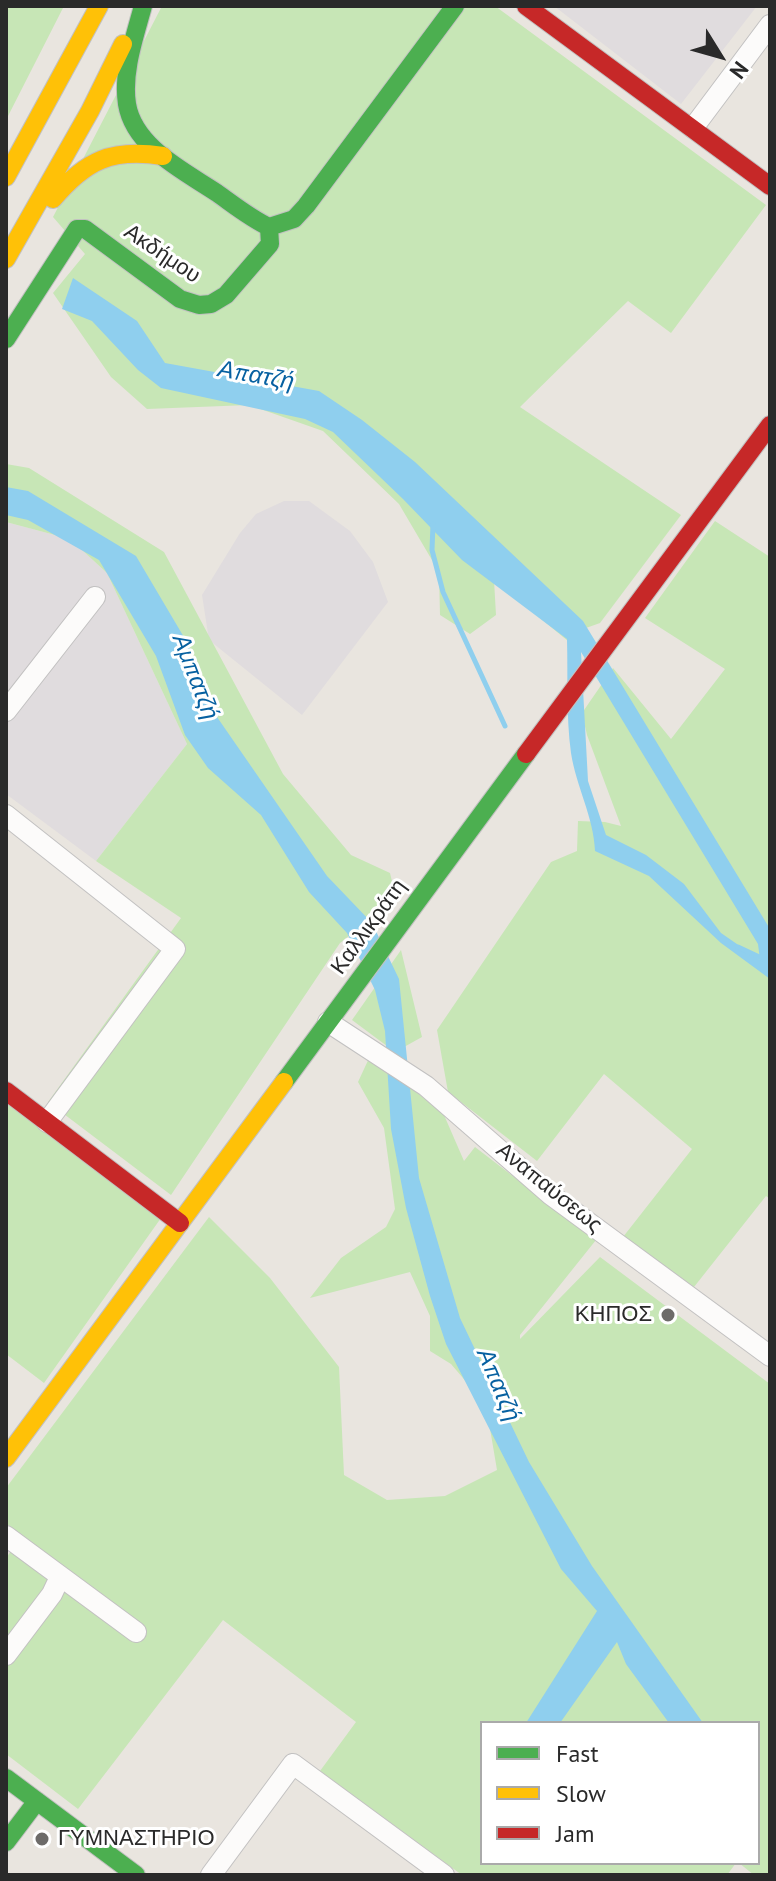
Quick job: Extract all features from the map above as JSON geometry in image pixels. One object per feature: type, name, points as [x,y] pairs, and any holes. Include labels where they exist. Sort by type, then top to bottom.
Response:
[{"type":"main road","points":[[6,177],[99,6]]},
{"type":"main road","points":[[142,6],[127,86],[127,105],[132,120],[163,156],[269,227],[294,219],[306,206],[455,6]]},
{"type":"main road","points":[[9,255],[90,111],[142,6]]},
{"type":"main road","points":[[526,6],[770,186]]},
{"type":"main road","points":[[6,155],[53,94]]},
{"type":"main road","points":[[9,255],[81,167],[124,152],[163,156]]},
{"type":"main road","name":"Ακδήμου","points":[[6,339],[77,229],[85,229],[180,299],[195,305],[213,303],[225,295],[270,244],[269,227]]},
{"type":"main road","name":"Καλλικράτη","points":[[6,1458],[770,425]]},
{"type":"main road","points":[[6,1091],[180,1223]]},
{"type":"main road","points":[[6,1778],[136,1875]]},
{"type":"main road","points":[[6,1842],[37,1801]]},
{"type":"street","points":[[693,128],[770,25]]},
{"type":"street","points":[[6,711],[95,597]]},
{"type":"street","points":[[6,815],[175,949],[47,1122]]},
{"type":"street","name":"Αναπαύσεως","points":[[328,1022],[426,1086],[551,1195],[770,1356]]},
{"type":"street","points":[[6,1536],[136,1632]]},
{"type":"street","points":[[6,1655],[52,1594],[60,1577]]},
{"type":"street","points":[[211,1875],[293,1764],[444,1875]]},
{"type":"shaded area","points":[[554,6],[757,6],[681,104]]},
{"type":"shaded area","points":[[284,501],[309,501],[350,531],[373,562],[388,602],[302,715],[209,640],[202,595],[240,533],[256,514]]},
{"type":"shaded area","points":[[6,522],[70,539],[107,573],[187,744],[96,861],[6,794]]},
{"type":"green space","points":[[6,6],[64,6],[6,120]]},
{"type":"green space","points":[[162,6],[495,6],[766,205],[671,333],[628,301],[520,407],[681,515],[600,623],[586,628],[574,646],[494,580],[496,615],[470,634],[440,615],[439,572],[399,504],[323,431],[249,405],[147,409],[111,377],[53,293],[85,254],[53,217]]},
{"type":"green space","points":[[6,464],[29,468],[164,552],[283,774],[351,855],[390,873],[396,898],[340,943],[171,1195],[48,1102],[181,918],[96,861],[187,744],[107,573],[70,539],[6,522]]},
{"type":"green space","points":[[715,521],[770,557],[770,1199],[766,1196],[694,1287],[623,1237],[692,1149],[604,1074],[537,1161],[448,1092],[437,1030],[551,862],[577,851],[578,821],[621,826],[587,735],[582,713],[613,668],[671,739],[725,669],[645,618]]},
{"type":"green space","points":[[401,950],[422,1037],[395,1052],[352,1020]]},
{"type":"green space","points":[[371,1054],[444,1115],[464,1161],[475,1147],[596,1240],[520,1335],[520,1339],[600,1257],[770,1384],[770,1875],[754,1875],[742,1865],[760,1865],[760,1721],[480,1721],[480,1865],[734,1865],[727,1875],[462,1875],[320,1771],[356,1722],[223,1620],[78,1809],[6,1754],[6,1558],[22,1536],[6,1523],[6,1488],[209,1217],[270,1278],[339,1367],[344,1475],[387,1500],[445,1496],[497,1470],[486,1405],[451,1364],[430,1351],[430,1316],[410,1272],[310,1298],[341,1258],[386,1227],[395,1209],[384,1128],[358,1082]]},
{"type":"green space","points":[[6,1103],[161,1218],[44,1383],[6,1354]]},
{"type":"water","points":[[73,278],[137,321],[165,363],[319,391],[415,462],[583,621],[770,929],[770,979],[721,943],[649,876],[595,851],[592,826],[571,753],[567,639],[462,560],[333,432],[305,419],[161,388],[138,370],[92,321],[62,309]],"holes":[[[581,652],[758,944],[760,960],[721,933],[684,884],[646,855],[606,835],[588,781]]]},
{"type":"water","name":"Αμπατζή","points":[[6,487],[28,491],[136,556],[188,644],[217,717],[327,876],[372,923],[399,979],[419,1178],[460,1318],[529,1462],[592,1566],[702,1721],[668,1721],[626,1664],[617,1642],[561,1721],[527,1721],[597,1611],[561,1569],[446,1344],[406,1208],[391,1129],[385,1031],[375,990],[347,933],[309,892],[261,815],[208,768],[185,735],[156,656],[99,560],[28,520],[6,515]]},
{"type":"waterway","name":"Απατζή","points":[[433,524],[432,550],[443,592],[505,726]]},
{"type":"waterway","name":"Απατζή","points":[[738,947],[770,962]]},
{"type":"traffic: fast","points":[[143,6],[126,79],[127,104],[139,133],[176,167],[269,227]]},
{"type":"traffic: fast","points":[[6,339],[77,229],[85,229],[180,299],[199,305],[211,304],[226,295],[270,244],[269,227],[294,219],[306,206],[455,6]]},
{"type":"traffic: fast","points":[[284,1082],[526,754]]},
{"type":"traffic: fast","points":[[6,1778],[136,1875]]},
{"type":"traffic: fast","points":[[6,1842],[37,1801]]},
{"type":"traffic: slow","points":[[6,177],[99,6]]},
{"type":"traffic: slow","points":[[6,259],[90,111],[123,44]]},
{"type":"traffic: slow","points":[[53,199],[77,175],[101,160],[129,154],[163,156]]},
{"type":"traffic: slow","points":[[6,1458],[284,1082]]},
{"type":"traffic: jam","points":[[526,6],[770,186]]},
{"type":"traffic: jam","points":[[526,754],[770,425]]},
{"type":"traffic: jam","points":[[6,1091],[180,1223]]},
{"type":"place","name":"ΚΗΠΟΣ","points":[[668,1315]]},
{"type":"place","name":"ΓΥΜΝΑΣΤΗΡΙΟ","points":[[42,1839]]}]
